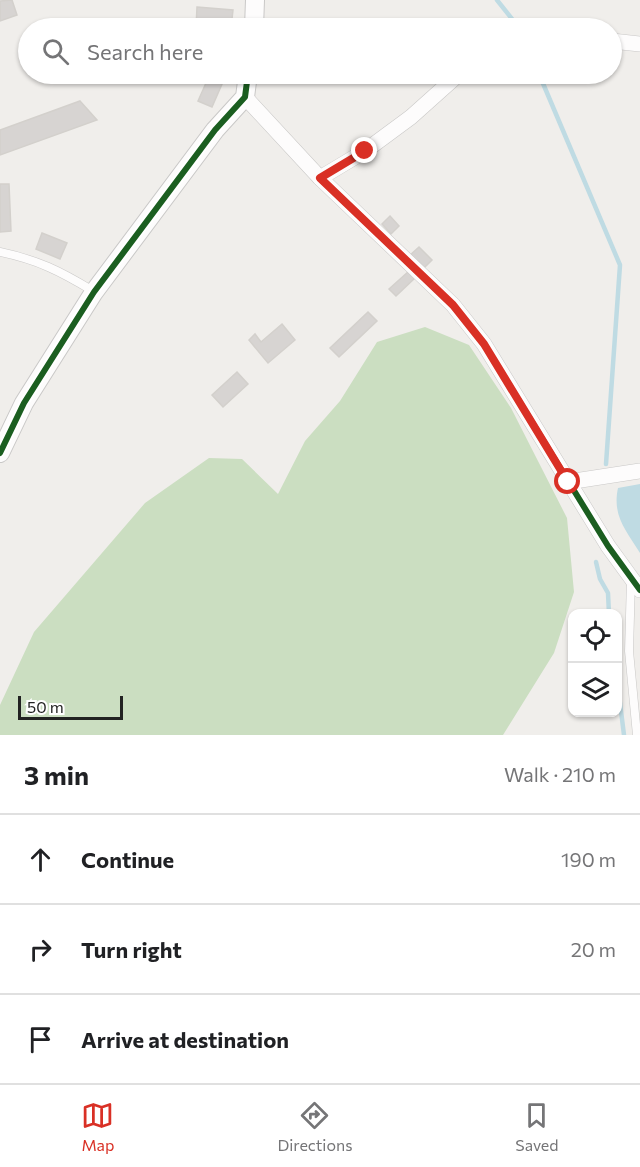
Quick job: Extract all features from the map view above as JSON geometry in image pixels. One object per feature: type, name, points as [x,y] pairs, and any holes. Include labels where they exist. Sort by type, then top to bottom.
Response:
[{"type":"street","points":[[254,18],[255,0]]},
{"type":"street","points":[[622,42],[640,44]]},
{"type":"street","points":[[0,453],[24,403],[94,292],[215,130],[245,97],[247,84]]},
{"type":"street","points":[[320,178],[365,151],[402,124],[448,84]]},
{"type":"street","points":[[245,97],[320,178],[459,313],[484,344],[608,546],[635,584]]},
{"type":"street","points":[[568,482],[640,471]]},
{"type":"lane","points":[[0,252],[31,259],[59,271],[94,292]]},
{"type":"lane","points":[[635,584],[629,651],[637,735]]},
{"type":"green space","points":[[425,327],[469,345],[511,408],[567,518],[574,592],[554,653],[503,735],[0,735],[0,705],[34,632],[145,503],[209,458],[242,459],[278,494],[305,441],[340,401],[377,342]]},
{"type":"water","points":[[640,484],[640,553],[625,530],[617,507],[617,498],[618,488]]},
{"type":"building","points":[[12,0],[17,15],[0,21],[0,1]]},
{"type":"building","points":[[197,7],[233,10],[232,18],[196,18]]},
{"type":"building","points":[[206,84],[222,84],[212,107],[198,101]]},
{"type":"building","points":[[80,101],[97,120],[0,155],[0,130]]},
{"type":"building","points":[[0,184],[9,184],[11,231],[0,232]]},
{"type":"building","points":[[390,216],[399,226],[391,234],[382,224]]},
{"type":"building","points":[[42,233],[67,243],[60,259],[36,249]]},
{"type":"building","points":[[419,247],[432,260],[422,270],[409,256]]},
{"type":"building","points":[[409,271],[415,278],[396,296],[389,289]]},
{"type":"building","points":[[368,312],[377,321],[339,357],[330,348]]},
{"type":"building","points":[[282,324],[295,340],[268,363],[249,340],[255,334],[261,342]]},
{"type":"building","points":[[237,372],[248,384],[223,407],[212,395]]},
{"type":"waterway","points":[[497,0],[511,18]]},
{"type":"waterway","points":[[543,84],[620,265],[606,464]]},
{"type":"waterway","points":[[596,562],[600,579],[608,593],[609,609]]},
{"type":"waterway","points":[[622,717],[624,735]]},
{"type":"cycle path","points":[[0,453],[24,403],[94,292],[215,130],[245,97],[247,84]]},
{"type":"cycle path","points":[[320,178],[453,305],[484,344],[608,546],[640,590]]},
{"type":"route","points":[[365,151],[320,178],[453,305],[484,344],[568,482]]}]
